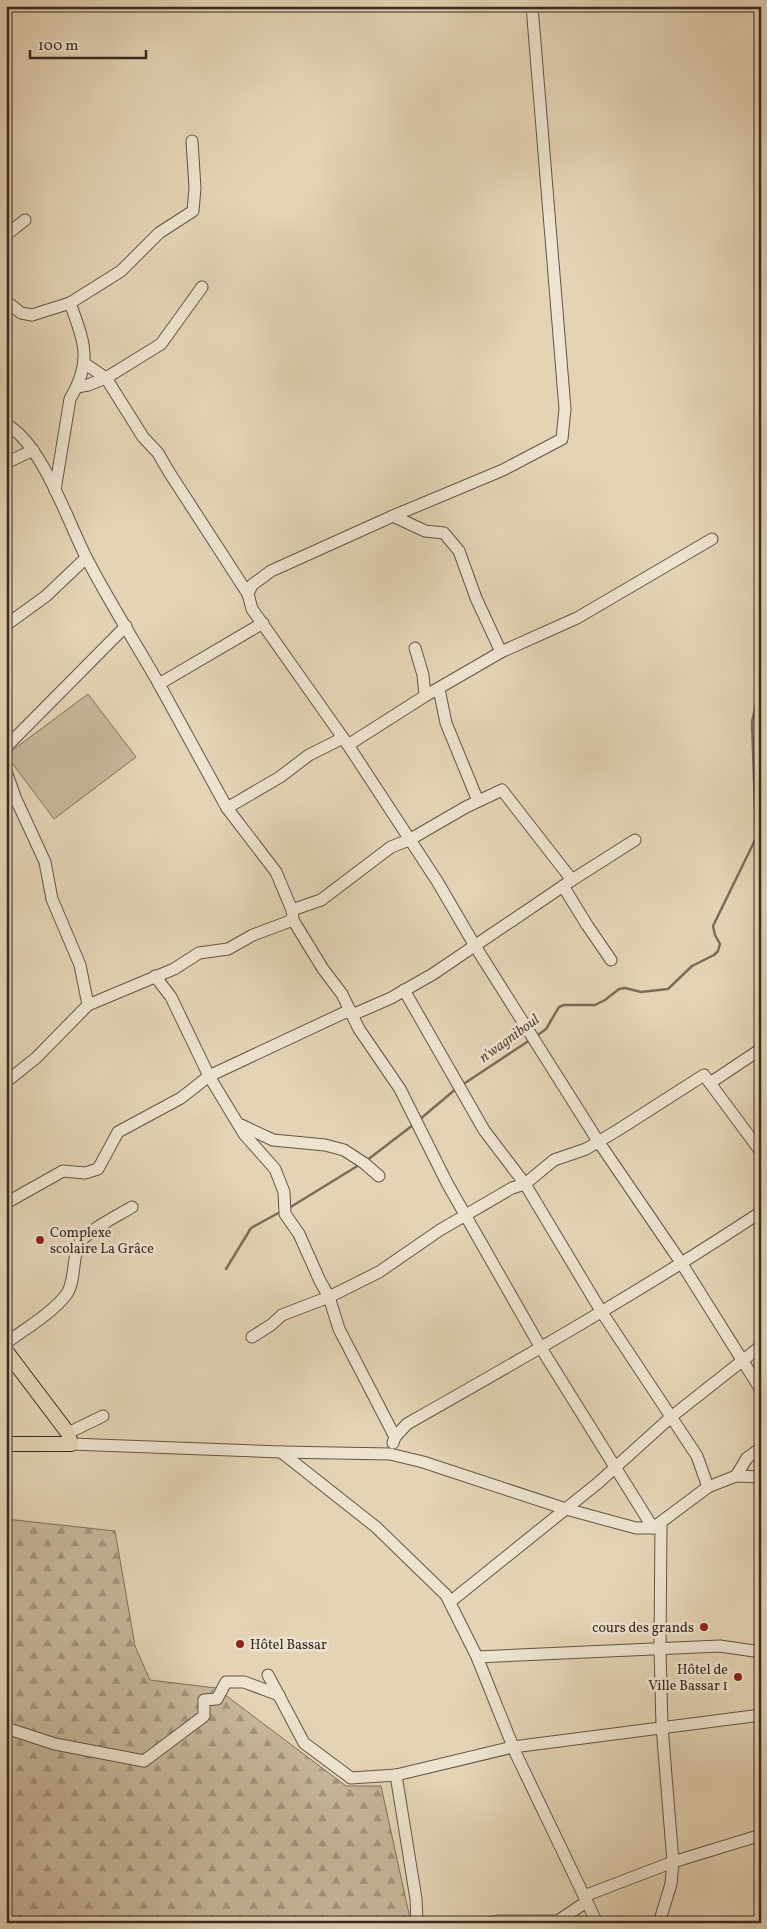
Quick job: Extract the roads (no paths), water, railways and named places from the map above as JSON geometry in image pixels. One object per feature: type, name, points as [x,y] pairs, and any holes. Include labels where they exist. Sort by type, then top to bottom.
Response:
[{"type":"main road","points":[[6,1351],[70,1439]]},
{"type":"main road","points":[[6,1444],[70,1439]]},
{"type":"street","points":[[248,594],[252,585],[271,571],[393,516],[503,470],[562,439],[565,409],[532,6]]},
{"type":"street","points":[[6,301],[21,313],[32,316],[70,303],[121,271],[160,233],[193,210],[195,188],[192,140]]},
{"type":"street","points":[[6,235],[25,220]]},
{"type":"street","points":[[77,386],[88,385],[106,378],[161,344],[202,287]]},
{"type":"street","points":[[55,490],[70,399],[77,386],[84,363],[84,342],[70,303]]},
{"type":"street","points":[[84,363],[106,378],[143,437],[158,452],[248,594],[252,609],[346,741],[437,881],[475,946],[598,1141],[682,1264],[761,1390]]},
{"type":"street","points":[[6,424],[22,436],[33,450],[55,490],[86,558],[159,684],[227,808],[276,872],[293,915],[323,969],[342,994],[359,1029],[400,1089],[447,1183],[541,1348],[615,1468],[657,1526],[662,1726],[673,1862],[671,1884],[659,1923]]},
{"type":"street","points":[[6,463],[33,450]]},
{"type":"street","points":[[393,516],[425,531],[444,533],[459,551],[476,598],[501,652]]},
{"type":"street","points":[[227,808],[280,777],[309,756],[346,741],[501,652],[577,618],[712,539]]},
{"type":"street","points":[[6,625],[46,596],[86,558]]},
{"type":"street","points":[[159,684],[263,623]]},
{"type":"street","points":[[6,746],[126,626]]},
{"type":"street","points":[[415,648],[425,696]]},
{"type":"street","points":[[439,689],[446,723],[478,801]]},
{"type":"street","points":[[6,771],[15,797],[45,862],[52,899],[80,965],[88,1005]]},
{"type":"street","points":[[6,1082],[36,1058],[88,1005],[174,969],[199,953],[228,949],[321,900],[391,847],[409,840],[478,801],[502,790],[568,883],[587,925],[611,960]]},
{"type":"street","points":[[6,1203],[64,1171],[85,1173],[98,1169],[118,1132],[181,1098],[209,1076],[404,990],[433,974],[568,883],[636,840]]},
{"type":"street","points":[[155,976],[171,997],[209,1076],[244,1134],[275,1170],[284,1192],[285,1214],[296,1229],[329,1297],[339,1329],[395,1437]]},
{"type":"street","points":[[404,990],[484,1130],[525,1184],[601,1311],[697,1456],[708,1487]]},
{"type":"street","points":[[710,1083],[761,1048]]},
{"type":"street","points":[[252,1337],[271,1325],[282,1315],[329,1297],[379,1272],[440,1230],[512,1188],[525,1184],[554,1160],[586,1149],[704,1075],[761,1152]]},
{"type":"street","points":[[238,1123],[272,1140],[330,1146],[344,1150],[379,1176]]},
{"type":"street","points":[[6,1344],[67,1294],[74,1273],[78,1244],[88,1234],[132,1207]]},
{"type":"street","points":[[390,1454],[395,1437],[407,1424],[541,1348],[682,1264],[761,1212]]},
{"type":"street","points":[[450,1602],[615,1468],[671,1417],[761,1346]]},
{"type":"street","points":[[70,1439],[103,1416]]},
{"type":"street","points":[[70,1439],[282,1452],[390,1454],[423,1462],[566,1509],[636,1528],[657,1526],[708,1487],[736,1476],[761,1477]]},
{"type":"street","points":[[736,1476],[747,1458],[761,1448]]},
{"type":"street","points":[[282,1452],[376,1527],[446,1595],[477,1657],[513,1747],[597,1923]]},
{"type":"street","points":[[477,1657],[720,1646],[761,1652]]},
{"type":"street","points":[[268,1675],[304,1743],[351,1778],[396,1775],[513,1747],[662,1726],[761,1715]]},
{"type":"street","points":[[6,1728],[56,1744],[144,1761],[204,1716],[204,1700],[217,1699],[226,1682],[244,1682],[279,1695]]},
{"type":"street","points":[[396,1775],[416,1899],[418,1923]]},
{"type":"street","points":[[490,1923],[498,1921],[558,1921],[585,1899],[673,1862],[761,1835]]},
{"type":"waterway","name":"n'wagniboul","points":[[535,1037],[546,1029],[559,1007],[564,1005],[595,1005],[619,989],[625,988],[641,992],[668,989],[692,966],[718,951],[720,944],[713,926],[756,838],[752,722],[761,682]]},
{"type":"waterway","name":"n'wagniboul","points":[[462,1085],[530,1040]]},
{"type":"waterway","name":"n'wagniboul","points":[[419,1120],[457,1088]]},
{"type":"waterway","name":"n'wagniboul","points":[[366,1161],[413,1125]]},
{"type":"waterway","name":"n'wagniboul","points":[[289,1208],[359,1165]]},
{"type":"waterway","name":"n'wagniboul","points":[[226,1269],[251,1228],[282,1211]]},
{"type":"place","name":"Complexe scolaire La Grâce","points":[[40,1240]]},
{"type":"place","name":"cours des grands","points":[[704,1627]]},
{"type":"place","name":"Hôtel Bassar","points":[[240,1644]]},
{"type":"place","name":"Hôtel de Ville Bassar 1","points":[[738,1677]]}]
